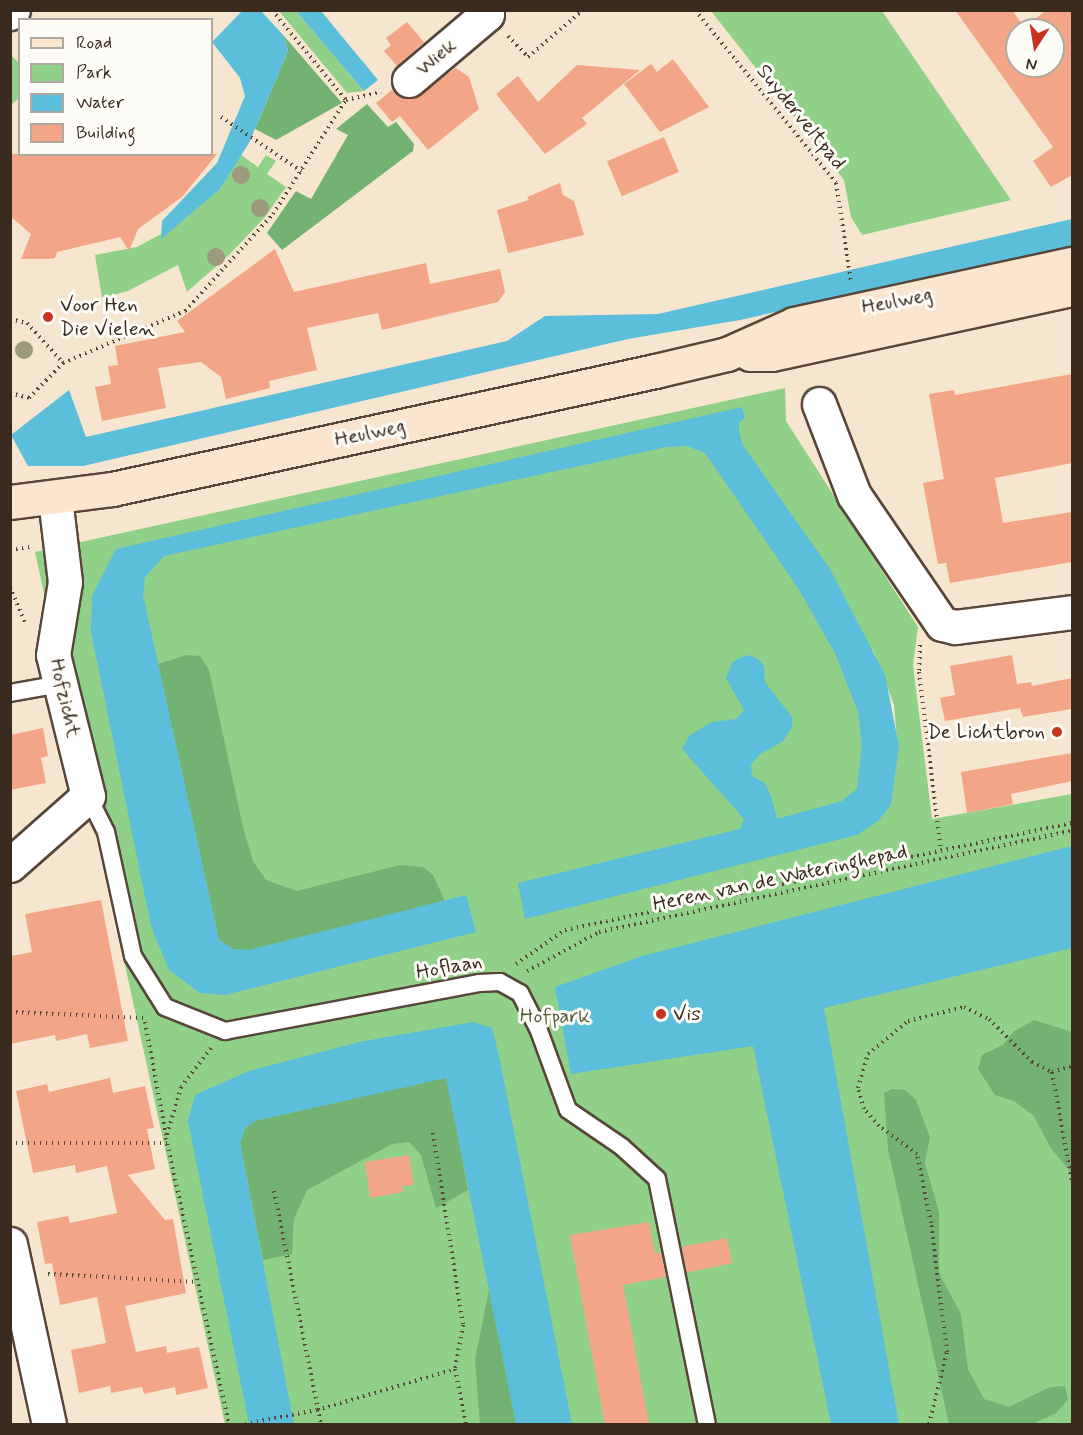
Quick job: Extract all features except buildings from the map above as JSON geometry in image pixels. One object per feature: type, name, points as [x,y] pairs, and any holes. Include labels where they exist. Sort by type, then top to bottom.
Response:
[{"type":"main road","name":"Heulweg","points":[[10,502],[55,498],[145,482],[727,354],[794,324],[1072,264]]},
{"type":"main road","name":"Heulweg","points":[[727,354],[771,354],[1072,289]]},
{"type":"street","name":"Wiek","points":[[409,80],[486,12]]},
{"type":"street","points":[[819,404],[854,495],[934,617],[955,627],[1072,612]]},
{"type":"street","name":"Hofzicht","points":[[55,498],[65,582],[53,655],[88,796]]},
{"type":"street","points":[[10,865],[88,796]]},
{"type":"street","points":[[14,1258],[49,1424]]},
{"type":"lane","points":[[10,693],[60,684]]},
{"type":"lane","points":[[88,796],[106,832],[133,956],[165,1007],[225,1031]]},
{"type":"lane","name":"Hoflaan","points":[[225,1031],[500,983],[520,993],[538,1028],[568,1110],[622,1147],[657,1179],[707,1425]]},
{"type":"path","points":[[272,10],[346,100]]},
{"type":"path","points":[[486,12],[528,57],[583,10]]},
{"type":"path","name":"Suyderveltpad","points":[[695,10],[836,183],[852,284]]},
{"type":"path","points":[[10,393],[29,398],[63,363],[185,311],[273,214],[346,100],[384,91],[409,80]]},
{"type":"path","points":[[221,117],[301,171]]},
{"type":"path","points":[[10,319],[27,323],[63,363]]},
{"type":"path","points":[[934,617],[920,642],[919,672],[941,850]]},
{"type":"path","points":[[500,983],[565,930],[1072,823]]},
{"type":"path","name":"Heren van de Wateringhepad","points":[[500,983],[599,932],[1072,831]]},
{"type":"path","points":[[929,1425],[947,1352],[931,1223],[917,1154],[879,1126],[864,1109],[858,1088],[868,1054],[908,1021],[964,1007],[989,1019],[1032,1062],[1052,1072],[1072,1066]]},
{"type":"path","points":[[143,1008],[167,1140],[229,1425]]},
{"type":"path","points":[[10,1012],[145,1018]]},
{"type":"path","points":[[167,1140],[181,1087],[225,1031]]},
{"type":"path","points":[[1052,1072],[1072,1183]]},
{"type":"path","points":[[433,1133],[463,1325],[455,1369],[466,1425]]},
{"type":"path","points":[[10,1143],[167,1140]]},
{"type":"path","points":[[274,1191],[321,1425]]},
{"type":"path","points":[[14,1258],[197,1282]]},
{"type":"path","points":[[245,1425],[317,1410],[455,1369]]},
{"type":"green space","points":[[279,11],[296,11],[364,91],[347,93]]},
{"type":"green space","points":[[711,11],[882,11],[1011,200],[862,235],[851,217],[844,180]]},
{"type":"green space","points":[[284,36],[342,103],[276,140],[255,129],[288,51]]},
{"type":"green space","points":[[10,54],[18,62],[18,99],[11,105]]},
{"type":"green space","points":[[367,104],[388,127],[396,122],[414,144],[413,151],[282,250],[267,233],[296,191],[311,199],[348,135],[336,129]]},
{"type":"green space","points":[[241,155],[258,167],[266,155],[276,161],[267,174],[286,187],[265,217],[230,254],[187,292],[178,265],[128,291],[102,298],[95,255],[137,247],[161,234],[161,238],[220,189]]},
{"type":"green space","name":"Hofpark","points":[[785,388],[786,421],[918,627],[913,665],[932,819],[1072,794],[1072,1424],[225,1424],[35,552]],"holes":[[[872,647],[894,705],[898,752]]]},
{"type":"green space","points":[[187,655],[200,656],[209,670],[243,827],[253,861],[266,880],[297,891],[400,865],[423,867],[433,875],[445,901],[249,950],[233,949],[219,940],[158,664]]},
{"type":"green space","points":[[1034,1020],[1072,1032],[1072,1174],[1050,1147],[1034,1116],[1014,1101],[995,1095],[978,1069],[982,1055],[1003,1045],[1014,1031]]},
{"type":"green space","points":[[447,1077],[468,1190],[436,1208],[421,1155],[409,1142],[392,1144],[307,1190],[294,1219],[292,1254],[263,1260],[240,1143],[245,1128],[255,1121]]},
{"type":"green space","points":[[892,1089],[905,1090],[916,1100],[930,1137],[925,1163],[939,1212],[939,1273],[961,1314],[968,1369],[984,1399],[1009,1407],[1050,1387],[1065,1386],[1068,1400],[1056,1413],[1033,1424],[949,1424],[888,1149],[884,1093]]},
{"type":"green space","points":[[489,1290],[516,1424],[480,1424],[475,1359]]},
{"type":"water","points":[[243,10],[261,11],[284,36],[288,51],[249,143],[220,189],[161,239],[162,221],[217,163],[245,96],[240,78],[213,41]]},
{"type":"water","points":[[296,11],[321,11],[378,80],[364,91]]},
{"type":"water","points":[[1072,219],[1072,246],[740,320],[628,339],[83,466],[28,466],[11,435],[69,390],[86,437],[507,341],[545,316],[658,314]]},
{"type":"water","points":[[742,407],[745,418],[739,422],[739,429],[742,444],[830,569],[885,675],[899,746],[891,805],[878,821],[857,835],[525,919],[518,883],[740,829],[744,819],[682,749],[690,735],[712,722],[736,719],[744,710],[726,678],[732,663],[739,658],[749,655],[758,659],[764,666],[765,682],[792,717],[792,727],[783,741],[759,755],[751,765],[752,776],[765,783],[777,819],[842,801],[857,789],[862,746],[858,712],[835,653],[798,588],[705,453],[687,446],[667,447],[164,556],[145,577],[143,595],[219,940],[233,949],[249,950],[466,895],[476,932],[225,995],[200,993],[169,970],[151,926],[91,632],[92,596],[116,549]]},
{"type":"water","points":[[1072,846],[1072,948],[824,1008],[899,1424],[831,1424],[753,1046],[571,1074],[555,987],[642,956]]},
{"type":"water","points":[[473,1022],[492,1028],[499,1056],[572,1424],[516,1424],[446,1078],[255,1121],[245,1128],[240,1143],[294,1424],[249,1424],[188,1121],[195,1095],[249,1071],[359,1042]]},
{"type":"place","name":"Voor Hen Die Vielen","points":[[48,317]]},
{"type":"place","name":"De Lichtbron","points":[[1057,732]]},
{"type":"place","name":"Vis","points":[[661,1014]]}]
